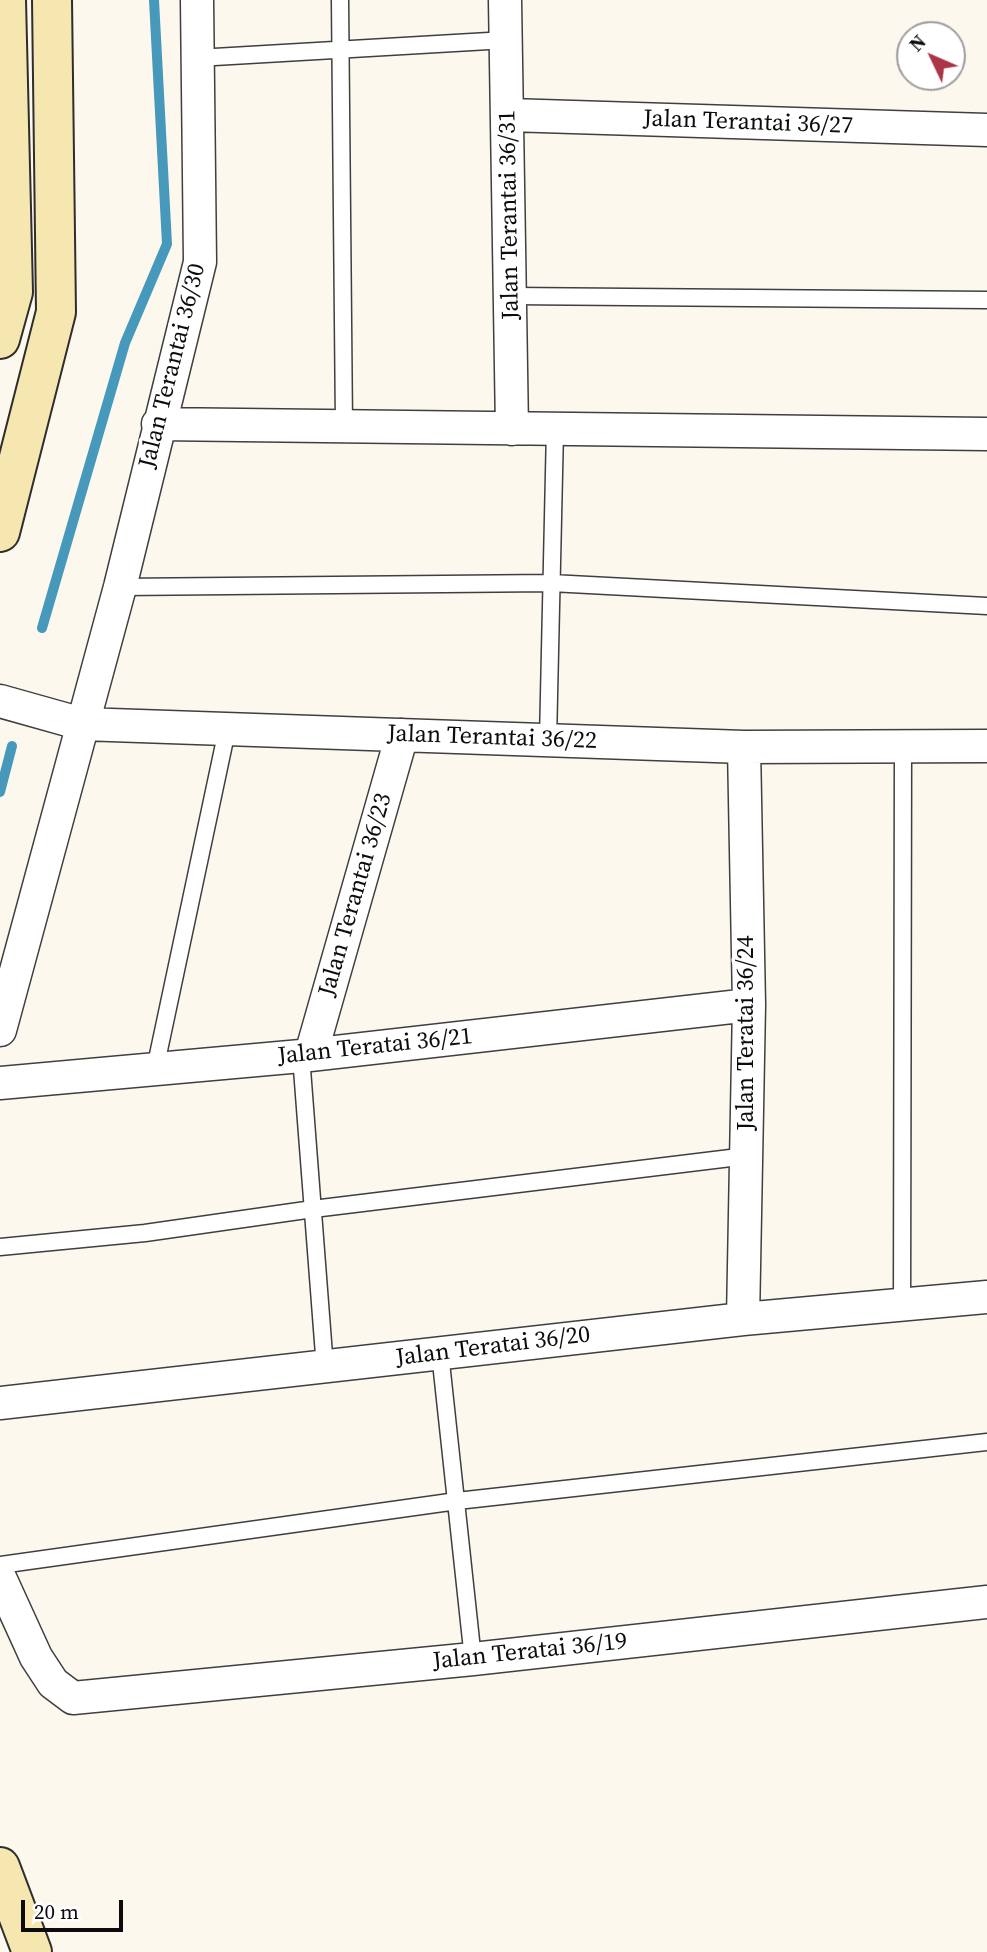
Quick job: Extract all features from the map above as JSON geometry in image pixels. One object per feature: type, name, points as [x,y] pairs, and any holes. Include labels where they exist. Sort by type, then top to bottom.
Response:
[{"type":"street","points":[[0,339],[13,292],[6,0]]},
{"type":"street","points":[[0,532],[56,312],[52,0]]},
{"type":"street","name":"Jalan Terantai 36/30","points":[[0,1030],[120,587],[200,262],[197,0]]},
{"type":"street","name":"Jalan Terantai 36/31","points":[[505,0],[509,115],[512,429]]},
{"type":"street","name":"Jalan Terantai 36/27","points":[[509,115],[987,130]]},
{"type":"street","points":[[158,424],[987,434]]},
{"type":"street","name":"Jalan Terantai 36/22","points":[[0,701],[82,724],[744,747],[987,746]]},
{"type":"street","name":"Jalan Terantai 36/23","points":[[306,1055],[402,735]]},
{"type":"street","name":"Jalan Teratai 36/24","points":[[743,1319],[749,1005],[744,747]]},
{"type":"street","name":"Jalan Teratai 36/21","points":[[0,1083],[306,1055],[749,1005]]},
{"type":"street","name":"Jalan Teratai 36/20","points":[[0,1404],[743,1319],[902,1307],[987,1297]]},
{"type":"street","name":"Jalan Teratai 36/19","points":[[0,1578],[36,1657],[52,1683],[73,1698],[474,1659],[987,1602]]},
{"type":"street","points":[[0,1867],[32,1952]]},
{"type":"lane","points":[[340,0],[344,427]]},
{"type":"lane","points":[[197,58],[506,40]]},
{"type":"lane","points":[[511,296],[987,300]]},
{"type":"lane","points":[[548,740],[555,429]]},
{"type":"lane","points":[[120,587],[551,583],[987,606]]},
{"type":"lane","points":[[155,1069],[227,730]]},
{"type":"lane","points":[[902,1307],[903,746]]},
{"type":"lane","points":[[306,1055],[313,1209],[326,1368]]},
{"type":"lane","points":[[0,1247],[145,1233],[313,1209],[747,1156]]},
{"type":"lane","points":[[440,1353],[474,1659]]},
{"type":"lane","points":[[0,1565],[457,1500],[987,1442]]},
{"type":"waterway","points":[[42,628],[125,343],[167,244],[154,0]]},
{"type":"waterway","points":[[0,792],[12,746]]}]
